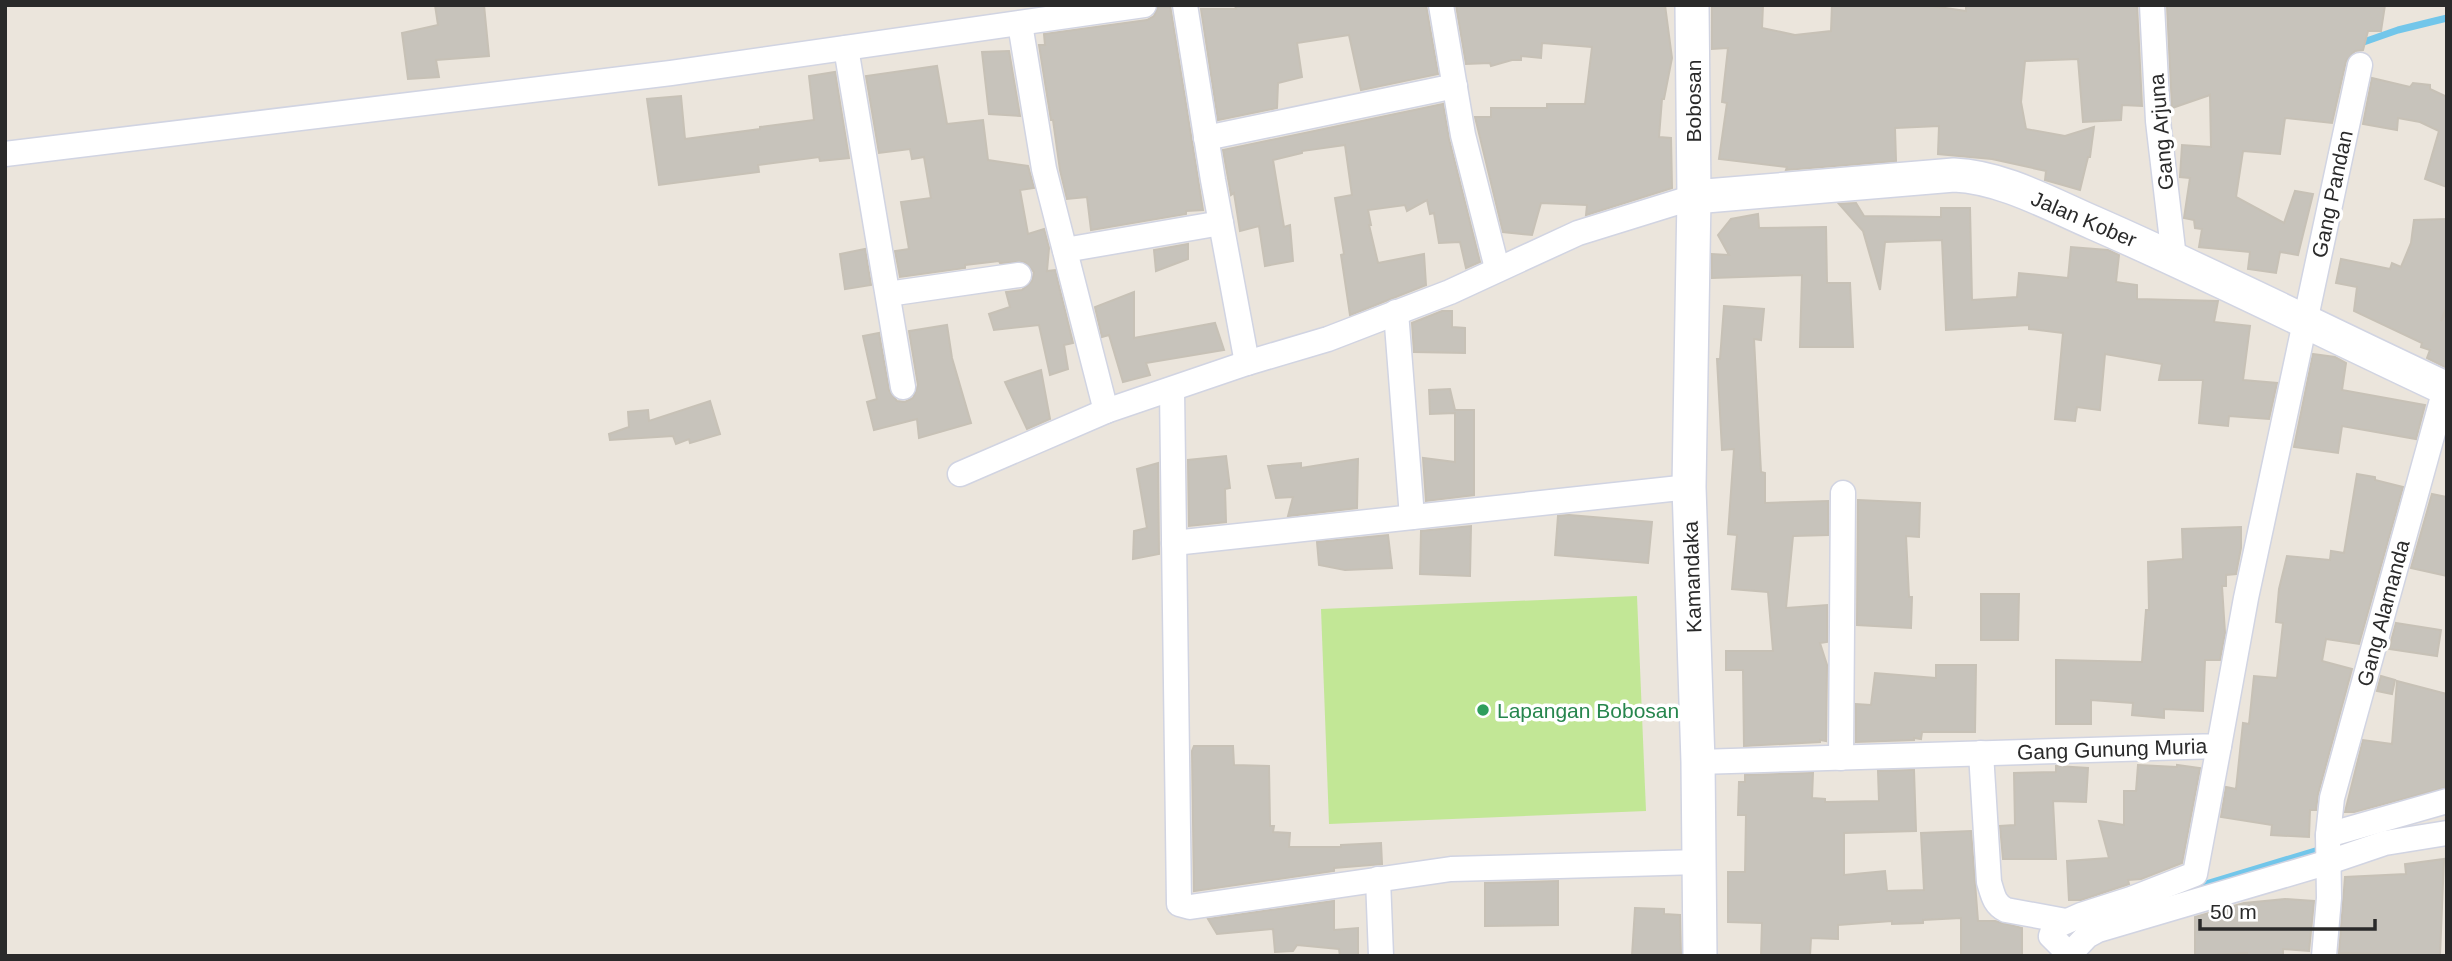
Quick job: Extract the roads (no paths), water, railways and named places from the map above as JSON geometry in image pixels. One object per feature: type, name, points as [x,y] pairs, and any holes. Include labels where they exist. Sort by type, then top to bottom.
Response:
[{"type":"street","points":[[5,154],[658,75],[1144,5]]},
{"type":"street","points":[[1185,5],[1247,363]]},
{"type":"street","points":[[1441,5],[1463,135],[1497,268]]},
{"type":"street","name":"Bobosan","points":[[1692,5],[1694,197]]},
{"type":"street","name":"Gang Arjuna","points":[[2152,5],[2158,121],[2174,258]]},
{"type":"street","points":[[1020,24],[1044,169],[1106,411]]},
{"type":"street","points":[[846,48],[903,387]]},
{"type":"street","name":"Gang Pandan","points":[[2305,322],[2361,65]]},
{"type":"street","points":[[1206,138],[1455,86]]},
{"type":"street","name":"Jalan Kober","points":[[1694,197],[1954,175],[1976,176],[2040,200],[2174,258],[2305,322],[2446,386]]},
{"type":"street","points":[[960,474],[1106,411],[1247,363],[1328,339],[1450,292],[1497,268],[1578,233],[1694,197]]},
{"type":"street","name":"Kamandaka","points":[[1694,197],[1689,487],[1698,762],[1700,956]]},
{"type":"street","points":[[1065,250],[1221,223]]},
{"type":"street","points":[[888,294],[1019,275]]},
{"type":"street","points":[[1396,312],[1412,517]]},
{"type":"street","name":"Gang Gunung Muria","points":[[1698,762],[2219,746],[2246,598],[2305,322]]},
{"type":"street","name":"Gang Alamanda","points":[[2324,956],[2332,798],[2446,386]]},
{"type":"street","points":[[1172,390],[1178,902],[1182,906],[1451,869],[1699,862]]},
{"type":"street","points":[[1174,543],[1689,487]]},
{"type":"street","points":[[1841,758],[1843,493]]},
{"type":"street","points":[[2065,944],[2194,874],[2219,746]]},
{"type":"street","points":[[1981,753],[1989,882],[1994,900],[1998,906],[2065,944],[2328,848],[2447,801]]},
{"type":"street","points":[[2328,848],[2385,843],[2447,833]]},
{"type":"street","points":[[1378,879],[1381,956]]},
{"type":"waterway","points":[[2358,44],[2398,30],[2447,18]]},
{"type":"waterway","points":[[2186,890],[2325,848]]},
{"type":"place","name":"Lapangan Bobosan","points":[[1483,710]]}]
